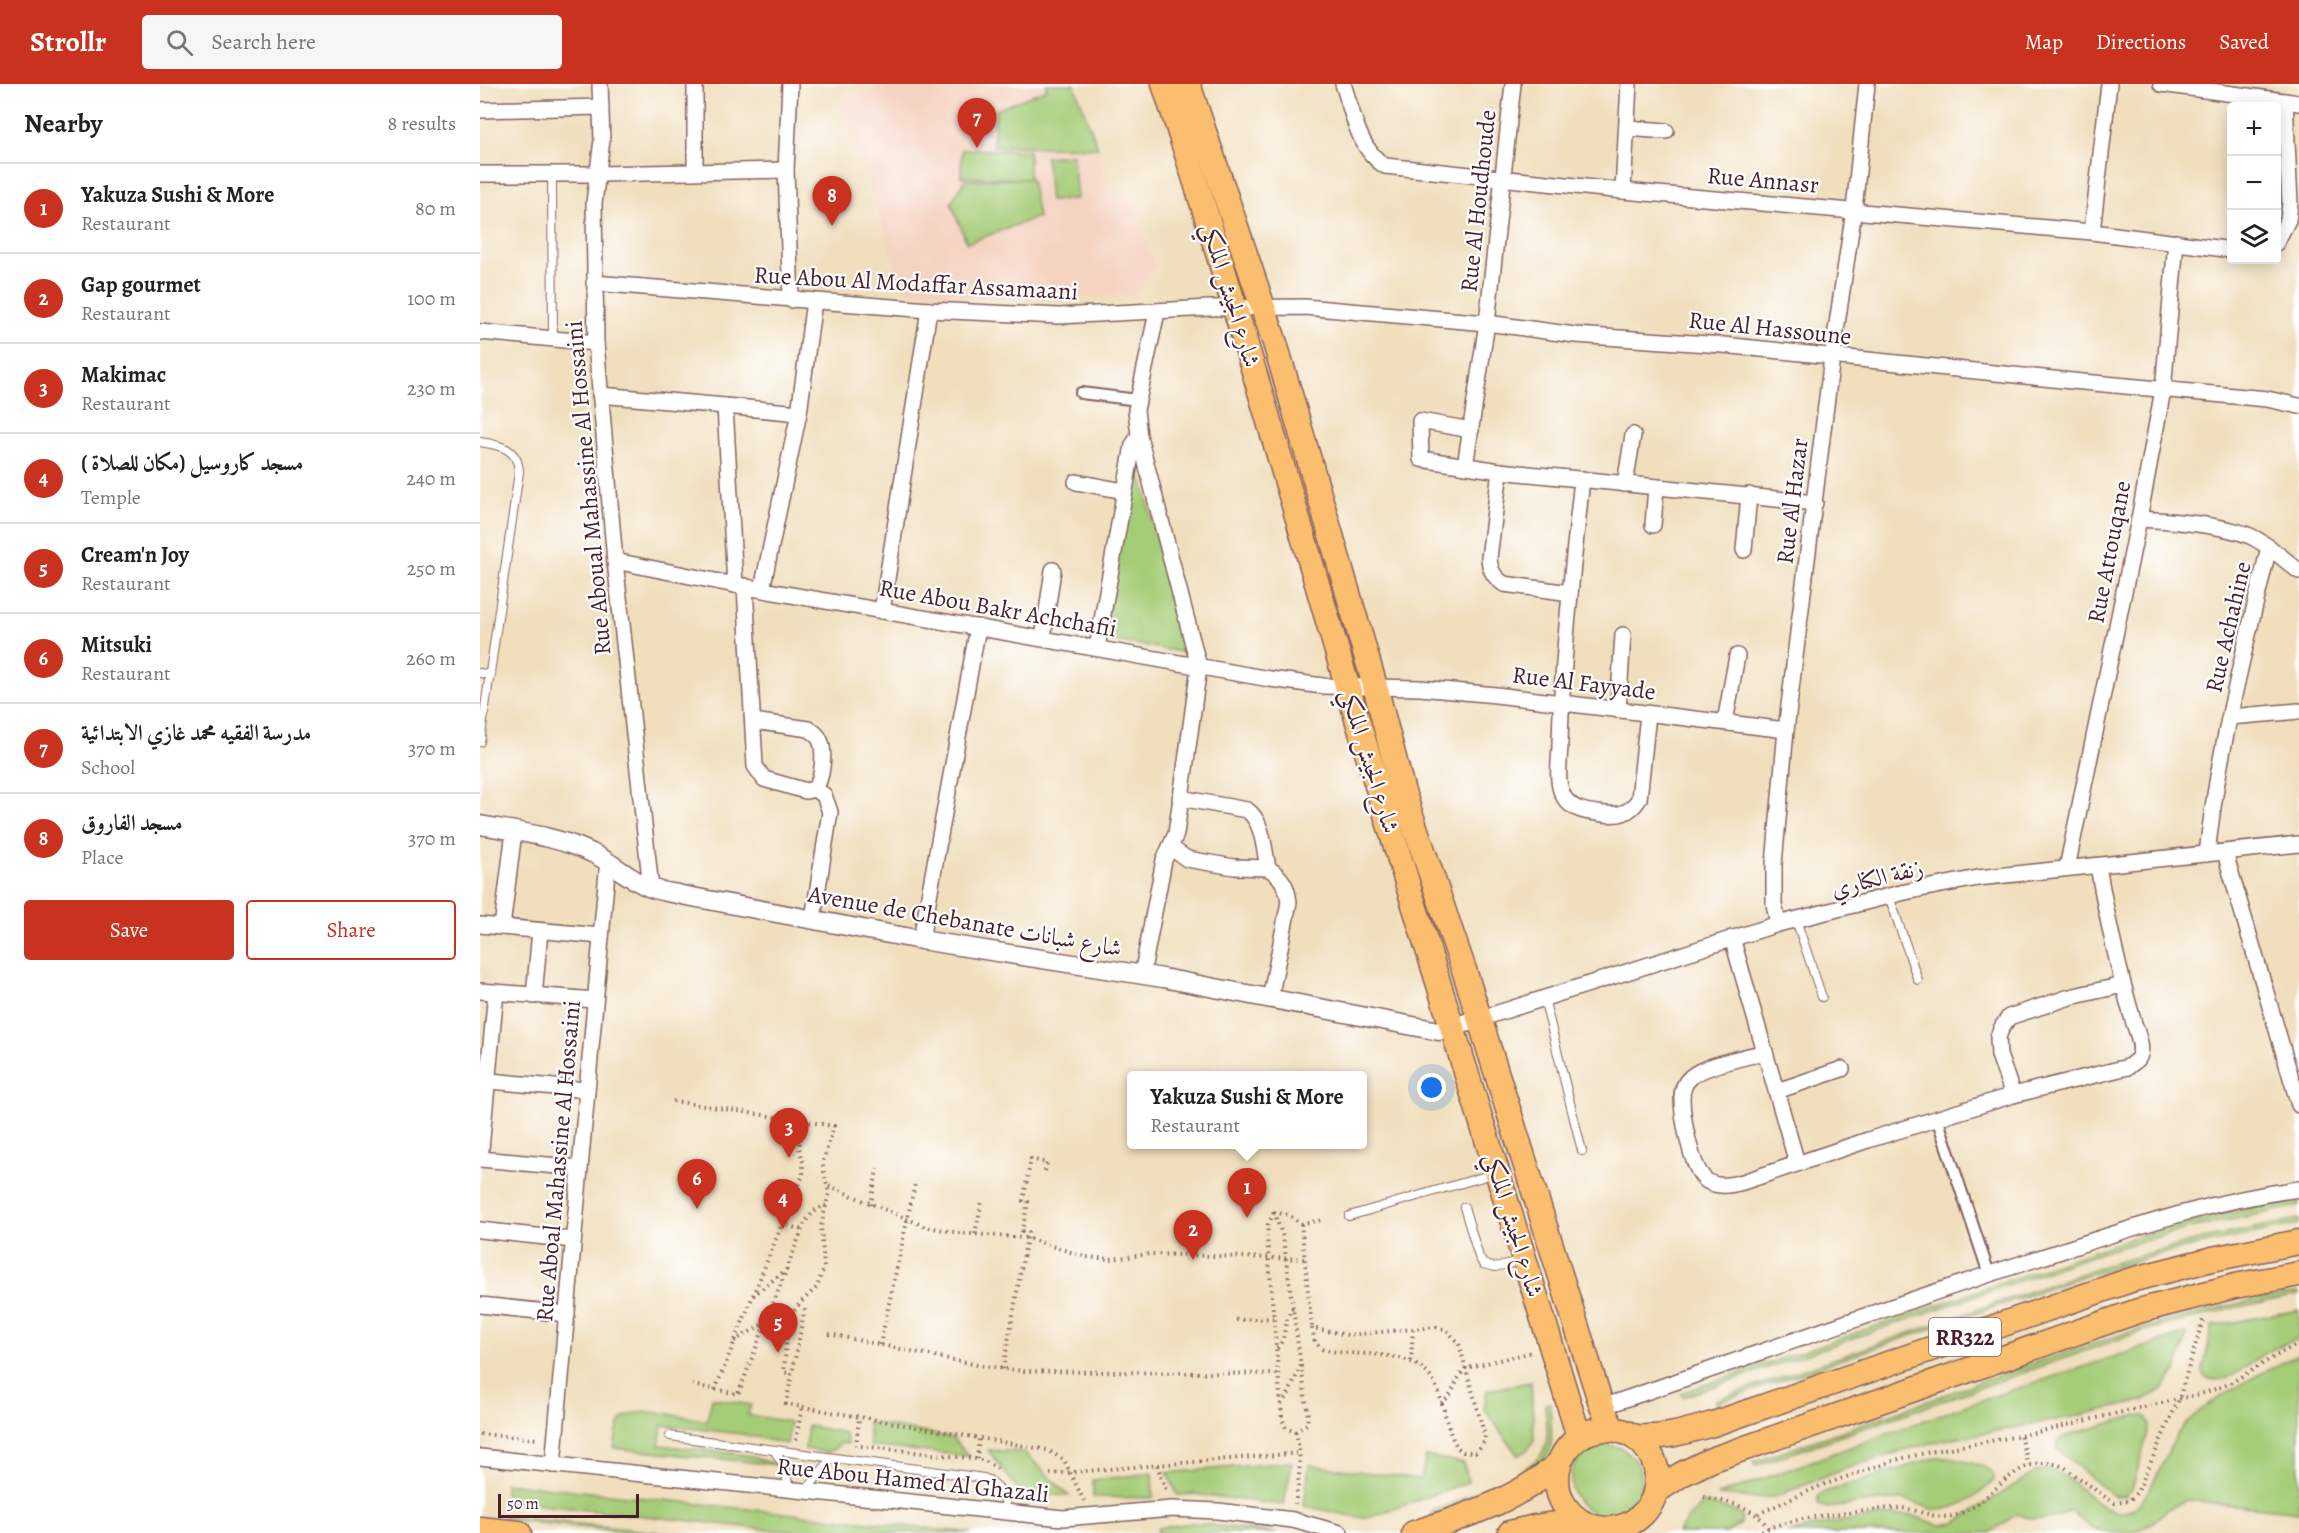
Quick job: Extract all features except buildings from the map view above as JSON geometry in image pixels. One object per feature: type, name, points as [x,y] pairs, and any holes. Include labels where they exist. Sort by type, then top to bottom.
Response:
[{"type":"main road","name":"شارع الجيش الملكي","points":[[1164,84],[1197,184],[1348,687],[1579,1437]]},
{"type":"main road","name":"شارع الجيش الملكي","points":[[1188,84],[1264,308],[1375,686],[1403,792],[1616,1424]]},
{"type":"main road","name":"RR322","points":[[1579,1437],[1616,1424],[1662,1437],[1716,1423],[2131,1280],[2212,1259],[2299,1242]]},
{"type":"main road","name":"RR322","points":[[1510,1533],[1580,1521],[1591,1527],[1625,1529],[1645,1512],[1655,1492],[1682,1474],[1711,1460],[2090,1326],[2186,1298],[2299,1274]]},
{"type":"main road","points":[[1616,1424],[1646,1447],[1654,1461],[1657,1477],[1655,1492]]},
{"type":"main road","points":[[1579,1437],[1563,1453],[1557,1474],[1559,1496],[1564,1506],[1580,1521]]},
{"type":"main road","points":[[1414,1533],[1516,1494],[1546,1475],[1559,1463]]},
{"type":"main road","points":[[480,1529],[519,1533]]},
{"type":"street","name":"Rue Aboual Mahassine Al Hossaini","points":[[600,84],[602,140],[594,203],[596,343],[615,561],[651,888]]},
{"type":"street","points":[[694,84],[695,171]]},
{"type":"street","points":[[790,84],[786,170],[791,300]]},
{"type":"street","name":"Rue Annasr","points":[[1343,84],[1362,141],[1369,153],[1385,166],[1504,180],[2092,232],[2227,249]]},
{"type":"street","name":"Rue Al Houdhoude","points":[[1465,466],[1487,323],[1513,84]]},
{"type":"street","points":[[1623,191],[1629,84]]},
{"type":"street","name":"Rue Al Hazar","points":[[1778,924],[1774,904],[1774,864],[1786,730],[1832,357],[1854,210],[1867,84]]},
{"type":"street","points":[[2092,232],[2109,84]]},
{"type":"street","points":[[2161,84],[2292,102],[2290,203],[2288,220],[2281,235]]},
{"type":"street","points":[[480,110],[601,107]]},
{"type":"street","points":[[1627,128],[1666,131]]},
{"type":"street","points":[[480,174],[786,170]]},
{"type":"street","name":"Rue Attouqane","points":[[2067,868],[2139,519],[2163,390],[2176,242]]},
{"type":"street","name":"Rue Abou Al Modaffar Assamaani","points":[[594,283],[814,302],[1059,316],[1210,308],[1235,310]]},
{"type":"street","points":[[762,589],[800,413],[814,302]]},
{"type":"street","name":"Rue Al Hassoune","points":[[1235,310],[1304,308],[1487,323],[1575,335],[1723,345],[2267,399],[2299,406]]},
{"type":"street","points":[[882,610],[929,310]]},
{"type":"street","points":[[1142,975],[1164,860],[1176,834],[1198,668],[1136,419],[1157,312]]},
{"type":"street","points":[[480,332],[596,343]]},
{"type":"street","points":[[1081,393],[1138,400]]},
{"type":"street","points":[[600,395],[800,413]]},
{"type":"street","points":[[725,406],[753,721],[753,752],[758,773],[770,781],[806,791],[814,789],[820,779],[822,754],[819,738],[810,729],[753,721]]},
{"type":"street","points":[[1471,430],[1420,422],[1421,459],[1500,471],[1815,503]]},
{"type":"street","points":[[1625,484],[1633,435]]},
{"type":"street","points":[[1097,648],[1133,445],[1139,436]]},
{"type":"street","points":[[1500,471],[1489,558],[1490,570],[1495,578],[1504,584],[1570,593]]},
{"type":"street","points":[[1582,479],[1561,702],[1560,788],[1570,805],[1580,810],[1602,814],[1623,814],[1634,807],[1639,799],[1648,714]]},
{"type":"street","points":[[1076,482],[1124,491]]},
{"type":"street","points":[[1653,525],[1656,487]]},
{"type":"street","points":[[1744,550],[1749,495]]},
{"type":"street","name":"Rue Achahine","points":[[2139,519],[2226,529],[2249,536],[2269,547],[2299,571]]},
{"type":"street","name":"Rue Achahine","points":[[2207,854],[2212,808],[2230,717],[2269,547]]},
{"type":"street","name":"Rue Abou Bakr Achchafii","points":[[615,561],[1198,668],[1323,686],[1375,686]]},
{"type":"street","points":[[1042,638],[1053,570]]},
{"type":"street","points":[[921,940],[978,627]]},
{"type":"street","points":[[1618,710],[1623,635]]},
{"type":"street","points":[[1725,722],[1737,656]]},
{"type":"street","name":"Rue Al Fayyade","points":[[1375,686],[1420,688],[1561,702],[1786,730]]},
{"type":"street","name":"Rue Achahine","points":[[2230,717],[2299,711]]},
{"type":"street","points":[[813,919],[830,812],[824,795],[814,789]]},
{"type":"street","points":[[1180,798],[1246,810],[1252,813],[1257,820],[1268,868],[1284,882],[1288,890],[1289,902],[1270,999]]},
{"type":"street","name":"Avenue de Chebanate شارع شبانات","points":[[480,825],[566,843],[608,861],[622,873],[651,888],[921,940],[1142,975],[1439,1031],[1479,1019]]},
{"type":"street","points":[[502,927],[514,831]]},
{"type":"street","name":"زنقة الكناري","points":[[1479,1019],[1778,924],[1978,878],[2299,844]]},
{"type":"street","points":[[1170,846],[1187,859],[1234,867],[1268,868]]},
{"type":"street","points":[[2225,853],[2299,1105]]},
{"type":"street","name":"Rue Aboal Mahassine Al Hossaini","points":[[553,1466],[608,861]]},
{"type":"street","points":[[1765,1052],[1705,1070],[1690,1078],[1684,1085],[1682,1096],[1684,1114],[1695,1162],[1705,1180],[1715,1185],[1727,1186],[2013,1095],[2128,1067],[2135,1063],[2141,1055],[2141,1047],[2106,915],[2098,866]]},
{"type":"street","points":[[480,925],[601,936]]},
{"type":"street","points":[[534,996],[540,931]]},
{"type":"street","points":[[1732,938],[1797,1163]]},
{"type":"street","points":[[2013,1095],[1999,1055],[1998,1037],[2009,1017],[2070,997],[2123,985]]},
{"type":"street","points":[[480,991],[595,1000]]},
{"type":"street","points":[[496,992],[484,1081],[480,1159],[580,1168]]},
{"type":"street","points":[[1777,1090],[1842,1069]]},
{"type":"street","points":[[484,1081],[587,1090]]},
{"type":"street","points":[[1937,1118],[1989,1274]]},
{"type":"street","points":[[1616,1424],[1989,1274],[2175,1214],[2255,1196],[2299,1189]]},
{"type":"street","points":[[480,1230],[573,1240]]},
{"type":"street","points":[[480,1305],[567,1314]]},
{"type":"street","name":"Rue Abou Hamed Al Ghazali","points":[[480,1457],[1063,1518],[1149,1510],[1195,1509],[1293,1520],[1340,1533]]},
{"type":"lane","points":[[552,174],[553,339]]},
{"type":"lane","points":[[480,442],[506,447],[516,457],[519,472],[480,742]]},
{"type":"lane","points":[[480,673],[491,675]]},
{"type":"lane","points":[[1889,897],[1918,980]]},
{"type":"lane","points":[[1796,920],[1822,997]]},
{"type":"lane","points":[[1544,998],[1582,1151]]},
{"type":"lane","points":[[1349,1216],[1498,1173]]},
{"type":"lane","points":[[1464,1207],[1483,1264],[1495,1268],[1525,1260]]},
{"type":"lane","points":[[670,1436],[984,1478],[1000,1489],[1008,1512]]},
{"type":"lane","points":[[774,1450],[785,1468],[789,1490]]},
{"type":"lane","points":[[805,1492],[832,1458]]},
{"type":"path","points":[[673,1101],[834,1126],[823,1161],[824,1174],[829,1186],[821,1226],[824,1268],[817,1287],[791,1315],[784,1372],[792,1374]]},
{"type":"path","points":[[715,1390],[782,1224],[788,1202],[802,1176],[804,1169],[799,1148],[803,1121]]},
{"type":"path","points":[[1003,1369],[1028,1232],[1022,1231],[1028,1202],[1023,1201],[1031,1160],[1047,1163],[1044,1175]]},
{"type":"path","points":[[871,1205],[877,1169]]},
{"type":"path","points":[[880,1345],[915,1184]]},
{"type":"path","points":[[829,1186],[907,1221],[941,1230],[1027,1238],[1075,1254],[1098,1258],[1151,1254],[1305,1260]]},
{"type":"path","points":[[975,1233],[982,1201]]},
{"type":"path","points":[[692,1385],[738,1394],[802,1230],[814,1211],[827,1205]]},
{"type":"path","points":[[1274,1212],[1289,1215],[1301,1224],[1312,1328],[1315,1342],[1322,1349],[1398,1357],[1411,1361],[1431,1378],[1458,1448],[1463,1452],[1476,1452],[1484,1442],[1485,1436],[1459,1344],[1448,1330],[1436,1327],[1348,1335],[1312,1328]]},
{"type":"path","points":[[1274,1212],[1282,1231],[1308,1420],[1304,1428],[1295,1432],[1283,1424],[1278,1374],[1267,1231],[1274,1212]]},
{"type":"path","points":[[1301,1224],[1322,1220]]},
{"type":"path","points":[[782,1224],[802,1230]]},
{"type":"path","points":[[752,1296],[788,1268]]},
{"type":"path","points":[[1276,1349],[1282,1342],[1286,1318],[1293,1308]]},
{"type":"path","points":[[805,1309],[786,1404],[1048,1450],[1064,1460],[1084,1501]]},
{"type":"path","points":[[1236,1320],[1274,1318]]},
{"type":"path","points":[[1756,1533],[1822,1515],[1889,1508],[1910,1509],[1935,1516],[1953,1516],[1969,1508],[2029,1465],[2047,1463],[2064,1467],[2115,1503],[2129,1502],[2138,1491],[2179,1400],[2204,1320]]},
{"type":"path","points":[[734,1341],[767,1322]]},
{"type":"path","points":[[1411,1361],[1413,1329]]},
{"type":"path","points":[[829,1334],[1003,1369],[1046,1372],[1278,1374]]},
{"type":"path","points":[[1758,1514],[1820,1486],[1899,1460],[1944,1449],[2020,1436],[2179,1400],[2229,1384],[2299,1344]]},
{"type":"path","points":[[1442,1403],[1450,1397],[1460,1373],[1466,1368],[1534,1351]]},
{"type":"path","points":[[1281,1405],[1301,1366]]},
{"type":"path","points":[[794,1453],[802,1407]]},
{"type":"path","points":[[856,1446],[859,1418]]},
{"type":"path","points":[[1295,1432],[1300,1453],[1295,1508]]},
{"type":"path","points":[[480,1434],[555,1441]]},
{"type":"path","points":[[2020,1436],[2029,1465]]},
{"type":"path","points":[[977,1459],[979,1438]]},
{"type":"path","points":[[832,1458],[845,1446],[856,1446],[977,1459],[992,1464],[998,1470]]},
{"type":"path","points":[[1050,1474],[1300,1453]]},
{"type":"path","points":[[1157,1465],[1169,1498],[1159,1498]]},
{"type":"path","points":[[1704,1497],[1745,1508],[1758,1514],[1768,1528]]},
{"type":"path","points":[[1073,1500],[1095,1501]]},
{"type":"shaded area","points":[[886,84],[1074,84],[1115,197],[1129,195],[1155,267],[1135,296],[1024,301],[905,292],[840,102]]},
{"type":"green space","points":[[1046,84],[1074,84],[1098,148],[993,146],[996,110],[1047,89]]},
{"type":"green space","points":[[962,149],[1029,151],[1029,179],[1031,179],[1038,217],[967,243],[951,203],[965,180],[1028,179],[961,177]]},
{"type":"green space","points":[[1073,155],[1077,199],[1050,201],[1046,157]]},
{"type":"green space","points":[[1135,453],[1188,653],[1103,639]]},
{"type":"green space","points":[[2299,1200],[2299,1206],[2190,1228],[2103,1252],[1683,1397],[1681,1393],[2140,1235],[2245,1209]]},
{"type":"green space","points":[[2299,1219],[2299,1224],[2176,1250],[2081,1277],[1716,1403],[1715,1400],[2103,1266],[2198,1240]]},
{"type":"green space","points":[[2299,1292],[2299,1295],[2229,1309],[2140,1332],[1755,1466],[1753,1462],[2098,1342],[2177,1318]]},
{"type":"green space","points":[[2299,1310],[2299,1338],[2257,1358],[2229,1377],[2213,1380],[2205,1377],[2203,1371],[2212,1326]]},
{"type":"green space","points":[[2187,1333],[2176,1372],[2161,1390],[2142,1401],[2073,1417],[1944,1440],[1908,1449],[1845,1469],[1774,1497],[1718,1495],[1961,1407]]},
{"type":"green space","points":[[2299,1354],[2299,1512],[2187,1500],[2170,1508],[2149,1525],[2130,1533],[2106,1533],[2088,1526],[2071,1510],[2044,1519],[2017,1514],[1990,1533],[1788,1533],[1830,1523],[1885,1516],[1912,1515],[1939,1525],[1955,1523],[2035,1472],[2048,1470],[2061,1474],[2106,1508],[2118,1512],[2131,1510],[2144,1498],[2178,1433],[2187,1422],[2233,1389]]},
{"type":"green space","points":[[1531,1382],[1534,1440],[1527,1450],[1518,1456],[1484,1408],[1487,1390]]},
{"type":"green space","points":[[712,1398],[751,1405],[748,1415],[790,1422],[787,1444],[742,1434],[662,1425],[659,1445],[745,1455],[779,1465],[614,1448],[618,1427],[625,1418],[646,1412],[707,1421]]},
{"type":"green space","points":[[1550,1403],[1551,1445],[1543,1460],[1516,1480],[1433,1516],[1431,1512],[1510,1477],[1537,1459],[1546,1445],[1545,1404]]},
{"type":"green space","points":[[2137,1415],[2146,1417],[2150,1425],[2132,1489],[2125,1496],[2111,1494],[2057,1449],[2057,1442],[2063,1437]]},
{"type":"green space","points":[[868,1422],[953,1438],[969,1456],[870,1446]]},
{"type":"green space","points":[[808,1426],[845,1433],[848,1444],[842,1443],[828,1453],[805,1449]]},
{"type":"green space","points":[[1606,1445],[1619,1448],[1631,1455],[1638,1467],[1641,1480],[1638,1493],[1631,1505],[1619,1512],[1606,1515],[1593,1512],[1581,1505],[1574,1493],[1571,1480],[1574,1467],[1581,1455],[1593,1448]]},
{"type":"green space","points":[[988,1450],[1024,1452],[1069,1496],[1021,1493]]},
{"type":"green space","points":[[1426,1456],[1464,1463],[1468,1482],[1371,1517],[1356,1517],[1304,1506],[1309,1465],[1421,1479]]},
{"type":"green space","points":[[1937,1457],[1982,1466],[1993,1473],[1994,1480],[1966,1502],[1948,1509],[1933,1509],[1901,1500],[1827,1508],[1818,1505],[1818,1496],[1822,1493]]},
{"type":"green space","points":[[1292,1462],[1284,1505],[1193,1494],[1178,1495],[1167,1473]]},
{"type":"green space","points":[[1152,1473],[1153,1498],[1093,1497],[1093,1480]]},
{"type":"green space","points":[[505,1483],[972,1533],[803,1533],[505,1501]]},
{"type":"green space","points":[[1704,1503],[1737,1512],[1742,1518],[1741,1523],[1727,1533],[1677,1533]]},
{"type":"green space","points":[[503,1516],[667,1533],[634,1533],[504,1519]]},
{"type":"green space","points":[[1191,1523],[1277,1533],[1157,1533],[1158,1528]]},
{"type":"place","name":"مدرسة الفقيه محمد غازي الابتدائية","points":[[977,148]]},
{"type":"place","name":"مسجد الفاروق","points":[[832,226]]},
{"type":"place","name":"Makimac","points":[[789,1158]]},
{"type":"place","name":"Mitsuki","points":[[697,1209]]},
{"type":"place","name":"Yakuza Sushi & More","points":[[1247,1218]]},
{"type":"place","name":"مسجد كاروسيل (مكان للصلاة )","points":[[783,1229]]},
{"type":"place","name":"Gap gourmet","points":[[1193,1260]]},
{"type":"place","name":"Cream'n Joy","points":[[778,1353]]}]
